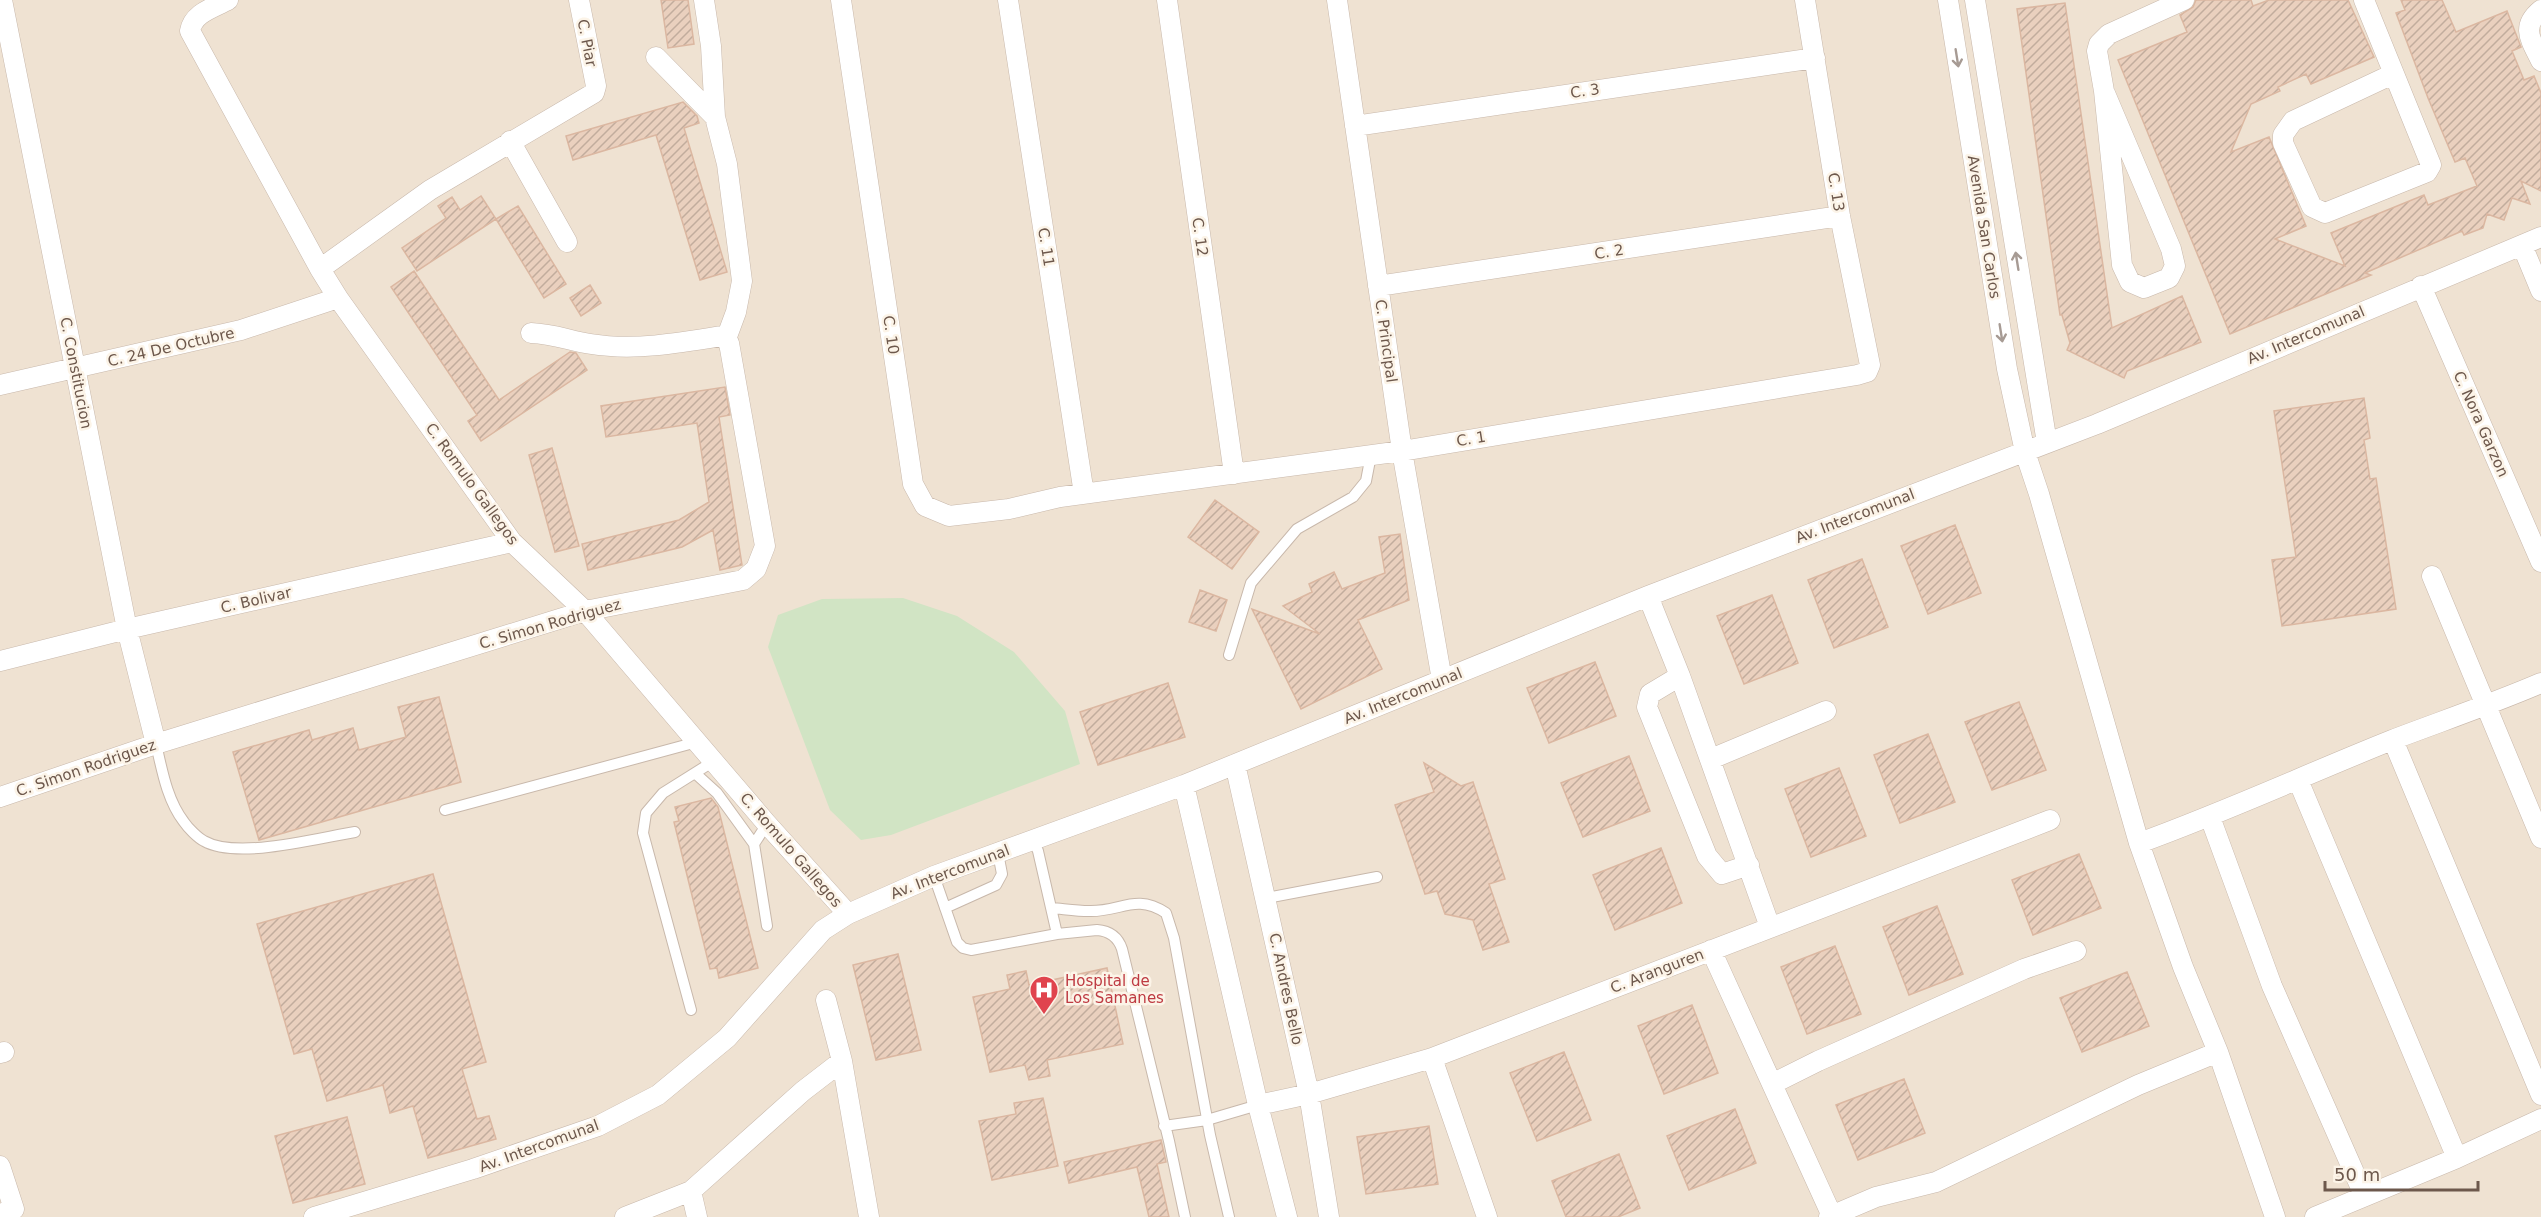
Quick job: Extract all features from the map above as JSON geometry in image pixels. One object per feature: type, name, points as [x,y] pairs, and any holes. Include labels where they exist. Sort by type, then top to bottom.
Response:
[{"type":"street","name":"C. Constitucion","points":[[2,0],[127,629],[156,744]]},
{"type":"street","name":"C. Romulo Gallegos","points":[[228,0],[199,15],[191,22],[190,31],[338,298],[512,542],[585,611],[767,824],[848,914]]},
{"type":"street","name":"C. Piar","points":[[510,141],[594,93],[596,86],[579,0]]},
{"type":"street","points":[[531,333],[554,334],[591,344],[622,346],[671,344],[722,336],[726,339],[736,312],[742,281],[727,164],[715,117],[711,46],[704,0]]},
{"type":"street","name":"C. 10","points":[[841,0],[913,484],[925,506],[949,516],[1084,494]]},
{"type":"street","name":"C. 11","points":[[1008,0],[1084,494]]},
{"type":"street","name":"C. 12","points":[[1167,0],[1234,474]]},
{"type":"street","name":"C. Principal","points":[[1337,0],[1402,451],[1442,680]]},
{"type":"street","name":"C. 13","points":[[1805,0],[1840,216],[1870,365],[1867,372],[1857,375]]},
{"type":"street","name":"Avenida San Carlos","points":[[1948,0],[2007,369],[2025,452],[2139,843],[2183,967],[2218,1052],[2275,1217]]},
{"type":"street","name":"Avenida San Carlos","points":[[1976,0],[2047,443]]},
{"type":"street","points":[[2104,91],[2171,249],[2175,266],[2169,278],[2144,288],[2130,282],[2122,265],[2104,91],[2097,51],[2104,38],[2184,0]]},
{"type":"street","points":[[2364,0],[2431,165],[2430,169],[2325,213],[2318,211],[2312,207],[2283,143],[2283,135],[2293,121],[2393,74]]},
{"type":"street","points":[[2541,10],[2533,16],[2528,27],[2530,38],[2541,61]]},
{"type":"street","points":[[656,57],[715,117]]},
{"type":"street","name":"C. 3","points":[[1354,126],[1815,58]]},
{"type":"street","points":[[320,269],[430,190],[510,141],[567,242]]},
{"type":"street","name":"C. 2","points":[[1378,286],[1840,216]]},
{"type":"street","name":"Av. Intercomunal","points":[[314,1217],[473,1169],[598,1126],[658,1095],[727,1038],[823,930],[848,914],[934,876],[1184,785],[1648,596],[2097,424],[2541,237]]},
{"type":"street","points":[[2522,245],[2541,291]]},
{"type":"street","name":"C. Nora Garzon","points":[[2421,286],[2541,562]]},
{"type":"street","name":"C. 24 De Octubre","points":[[0,385],[241,330],[338,298]]},
{"type":"street","name":"C. Simon Rodriguez","points":[[0,797],[156,744],[585,611],[743,580],[756,569],[765,546],[729,343],[726,339]]},
{"type":"street","name":"C. 1","points":[[1084,494],[1402,451],[1857,375]]},
{"type":"street","name":"C. Bolivar","points":[[0,661],[127,629],[512,542]]},
{"type":"street","points":[[2432,576],[2541,838]]},
{"type":"street","points":[[1648,596],[1711,759],[1770,927]]},
{"type":"street","points":[[1680,676],[1650,694],[1647,707],[1707,856],[1722,874],[1749,865]]},
{"type":"street","points":[[2139,843],[2210,817],[2393,740],[2487,706],[2541,683]]},
{"type":"street","points":[[1711,759],[1826,711]]},
{"type":"street","points":[[2393,740],[2541,1095]]},
{"type":"street","name":"C. Andres Bello","points":[[1235,764],[1267,897],[1309,1094],[1329,1217]]},
{"type":"street","points":[[2298,780],[2457,1158]]},
{"type":"street","points":[[1184,785],[1258,1105],[1287,1217]]},
{"type":"street","points":[[2210,817],[2272,986],[2364,1195]]},
{"type":"street","name":"C. Aranguren","points":[[1258,1105],[1309,1094],[1432,1058],[2050,820]]},
{"type":"street","points":[[1712,950],[1831,1216],[1886,1194],[1936,1182],[2138,1085],[2218,1052]]},
{"type":"street","points":[[1772,1084],[1818,1061],[2024,969],[2076,951]]},
{"type":"street","points":[[826,1000],[842,1061],[869,1217]]},
{"type":"street","points":[[1432,1058],[1487,1217]]},
{"type":"street","points":[[625,1217],[691,1191],[803,1091],[842,1061]]},
{"type":"street","points":[[2315,1217],[2457,1158],[2541,1119]]},
{"type":"street","points":[[0,1166],[10,1213]]},
{"type":"street","points":[[691,1191],[697,1217]]},
{"type":"lane","points":[[1229,655],[1251,583],[1297,529],[1353,497],[1366,481],[1371,455]]},
{"type":"lane","points":[[445,810],[697,742]]},
{"type":"lane","points":[[156,744],[170,799],[184,823],[204,841],[229,849],[253,849],[355,832]]},
{"type":"lane","points":[[691,1010],[643,833],[646,813],[663,793],[714,761]]},
{"type":"lane","points":[[696,774],[717,793],[754,844],[767,926]]},
{"type":"lane","points":[[754,844],[767,824]]},
{"type":"lane","points":[[1033,840],[1038,851],[1057,934]]},
{"type":"lane","points":[[945,908],[996,885],[1002,874],[998,853]]},
{"type":"lane","points":[[934,876],[957,942],[963,948],[970,950],[1057,934],[1103,930],[1120,943],[1185,1217]]},
{"type":"lane","points":[[1267,897],[1377,877]]},
{"type":"lane","points":[[1052,908],[1091,912],[1141,902],[1156,906],[1166,913],[1174,938],[1207,1120],[1229,1217]]},
{"type":"lane","points":[[1164,1126],[1207,1120],[1258,1105]]},
{"type":"shaded area","points":[[0,0],[2541,0],[2541,1217],[0,1217]]},
{"type":"green space","points":[[903,598],[957,616],[1014,652],[1065,711],[1080,764],[891,835],[861,840],[830,810],[768,647],[778,615],[822,599]]},
{"type":"building","points":[[661,0],[688,0],[694,44],[668,48]]},
{"type":"building","points":[[2196,0],[2251,0],[2253,6],[2269,0],[2348,0],[2374,57],[2311,84],[2306,74],[2278,87],[2280,91],[2251,104],[2231,152],[2269,137],[2306,226],[2275,239],[2345,266],[2331,233],[2424,195],[2428,205],[2477,186],[2465,158],[2455,162],[2428,98],[2396,13],[2405,10],[2401,0],[2442,0],[2456,32],[2507,11],[2521,47],[2512,51],[2524,80],[2534,76],[2541,93],[2541,191],[2521,181],[2530,204],[2512,198],[2504,220],[2487,214],[2483,228],[2464,235],[2462,231],[2365,273],[2371,275],[2230,334],[2118,60],[2187,32],[2180,15],[2193,7]]},
{"type":"building","points":[[2065,3],[2112,328],[2182,296],[2201,342],[2127,371],[2124,378],[2067,350],[2070,343],[2062,315],[2060,315],[2017,9]]},
{"type":"building","points":[[683,102],[697,116],[699,123],[684,128],[727,272],[700,280],[656,135],[573,160],[566,136]]},
{"type":"building","points":[[481,196],[496,219],[417,271],[402,248],[446,218],[438,206],[452,197],[460,210]]},
{"type":"building","points":[[518,206],[566,284],[544,298],[496,219]]},
{"type":"building","points":[[414,271],[499,400],[570,352],[576,353],[587,370],[481,441],[468,421],[477,415],[391,287]]},
{"type":"building","points":[[590,285],[601,303],[581,316],[570,298]]},
{"type":"building","points":[[725,387],[730,415],[719,417],[742,565],[720,570],[713,530],[682,547],[588,570],[582,544],[679,520],[709,502],[697,423],[606,437],[601,406]]},
{"type":"building","points":[[2364,398],[2370,438],[2364,440],[2370,479],[2376,478],[2396,609],[2282,626],[2272,560],[2296,557],[2274,411]]},
{"type":"building","points":[[552,448],[579,546],[555,552],[529,455]]},
{"type":"building","points":[[1215,500],[1259,532],[1232,569],[1188,537]]},
{"type":"building","points":[[1955,525],[1981,593],[1928,614],[1901,546]]},
{"type":"building","points":[[1400,534],[1409,600],[1358,620],[1382,669],[1301,709],[1252,609],[1320,634],[1283,606],[1312,592],[1309,584],[1334,572],[1342,589],[1385,573],[1379,537]]},
{"type":"building","points":[[1862,559],[1888,627],[1834,648],[1808,580]]},
{"type":"building","points":[[1200,590],[1227,600],[1216,631],[1189,622]]},
{"type":"building","points":[[1772,595],[1798,663],[1744,684],[1717,616]]},
{"type":"building","points":[[1595,662],[1616,716],[1549,743],[1527,688]]},
{"type":"building","points":[[1168,683],[1185,737],[1098,765],[1080,712]]},
{"type":"building","points":[[439,697],[461,782],[259,840],[233,752],[309,730],[312,740],[353,728],[359,750],[406,737],[398,707]]},
{"type":"building","points":[[2019,702],[2046,770],[1992,790],[1965,722]]},
{"type":"building","points":[[1928,734],[1955,802],[1900,823],[1874,755]]},
{"type":"building","points":[[1629,756],[1650,811],[1583,837],[1561,783]]},
{"type":"building","points":[[1424,763],[1461,786],[1473,782],[1505,879],[1489,884],[1509,942],[1483,950],[1473,920],[1445,914],[1437,891],[1425,894],[1395,805],[1434,792]]},
{"type":"building","points":[[1839,768],[1866,836],[1811,857],[1785,789]]},
{"type":"building","points":[[711,798],[718,807],[758,968],[719,978],[717,968],[710,969],[674,822],[679,821],[675,807]]},
{"type":"building","points":[[1661,848],[1682,903],[1615,930],[1593,875]]},
{"type":"building","points":[[2079,854],[2101,908],[2033,935],[2012,880]]},
{"type":"building","points":[[433,874],[486,1062],[462,1069],[477,1119],[489,1116],[496,1139],[428,1158],[413,1106],[390,1113],[383,1085],[327,1101],[312,1049],[294,1054],[257,924]]},
{"type":"building","points":[[1937,906],[1963,974],[1909,995],[1883,927]]},
{"type":"building","points":[[1835,946],[1861,1014],[1807,1034],[1781,967]]},
{"type":"building","points":[[898,954],[921,1050],[876,1060],[853,965]]},
{"type":"building","points":[[1107,968],[1123,1044],[1047,1060],[1050,1076],[1029,1080],[1025,1065],[990,1072],[973,997],[1010,989],[1007,975],[1026,971],[1029,985]]},
{"type":"building","points":[[2127,972],[2149,1026],[2082,1052],[2060,998]]},
{"type":"building","points":[[1692,1005],[1718,1073],[1664,1094],[1638,1026]]},
{"type":"building","points":[[1564,1052],[1591,1120],[1537,1141],[1510,1073]]},
{"type":"building","points":[[1904,1079],[1925,1133],[1858,1160],[1836,1105]]},
{"type":"building","points":[[1043,1098],[1058,1166],[992,1180],[979,1121],[1016,1114],[1014,1103]]},
{"type":"building","points":[[1735,1109],[1756,1163],[1689,1190],[1667,1136]]},
{"type":"building","points":[[347,1117],[365,1184],[293,1203],[275,1136]]},
{"type":"building","points":[[1429,1126],[1438,1184],[1366,1194],[1357,1137]]},
{"type":"building","points":[[1161,1140],[1166,1162],[1157,1164],[1169,1217],[1149,1217],[1137,1167],[1069,1183],[1064,1162]]},
{"type":"building","points":[[1619,1154],[1640,1208],[1618,1217],[1566,1217],[1552,1181]]},
{"type":"place","name":"Hospital de Los Samanes","points":[[1044,1016]]}]
